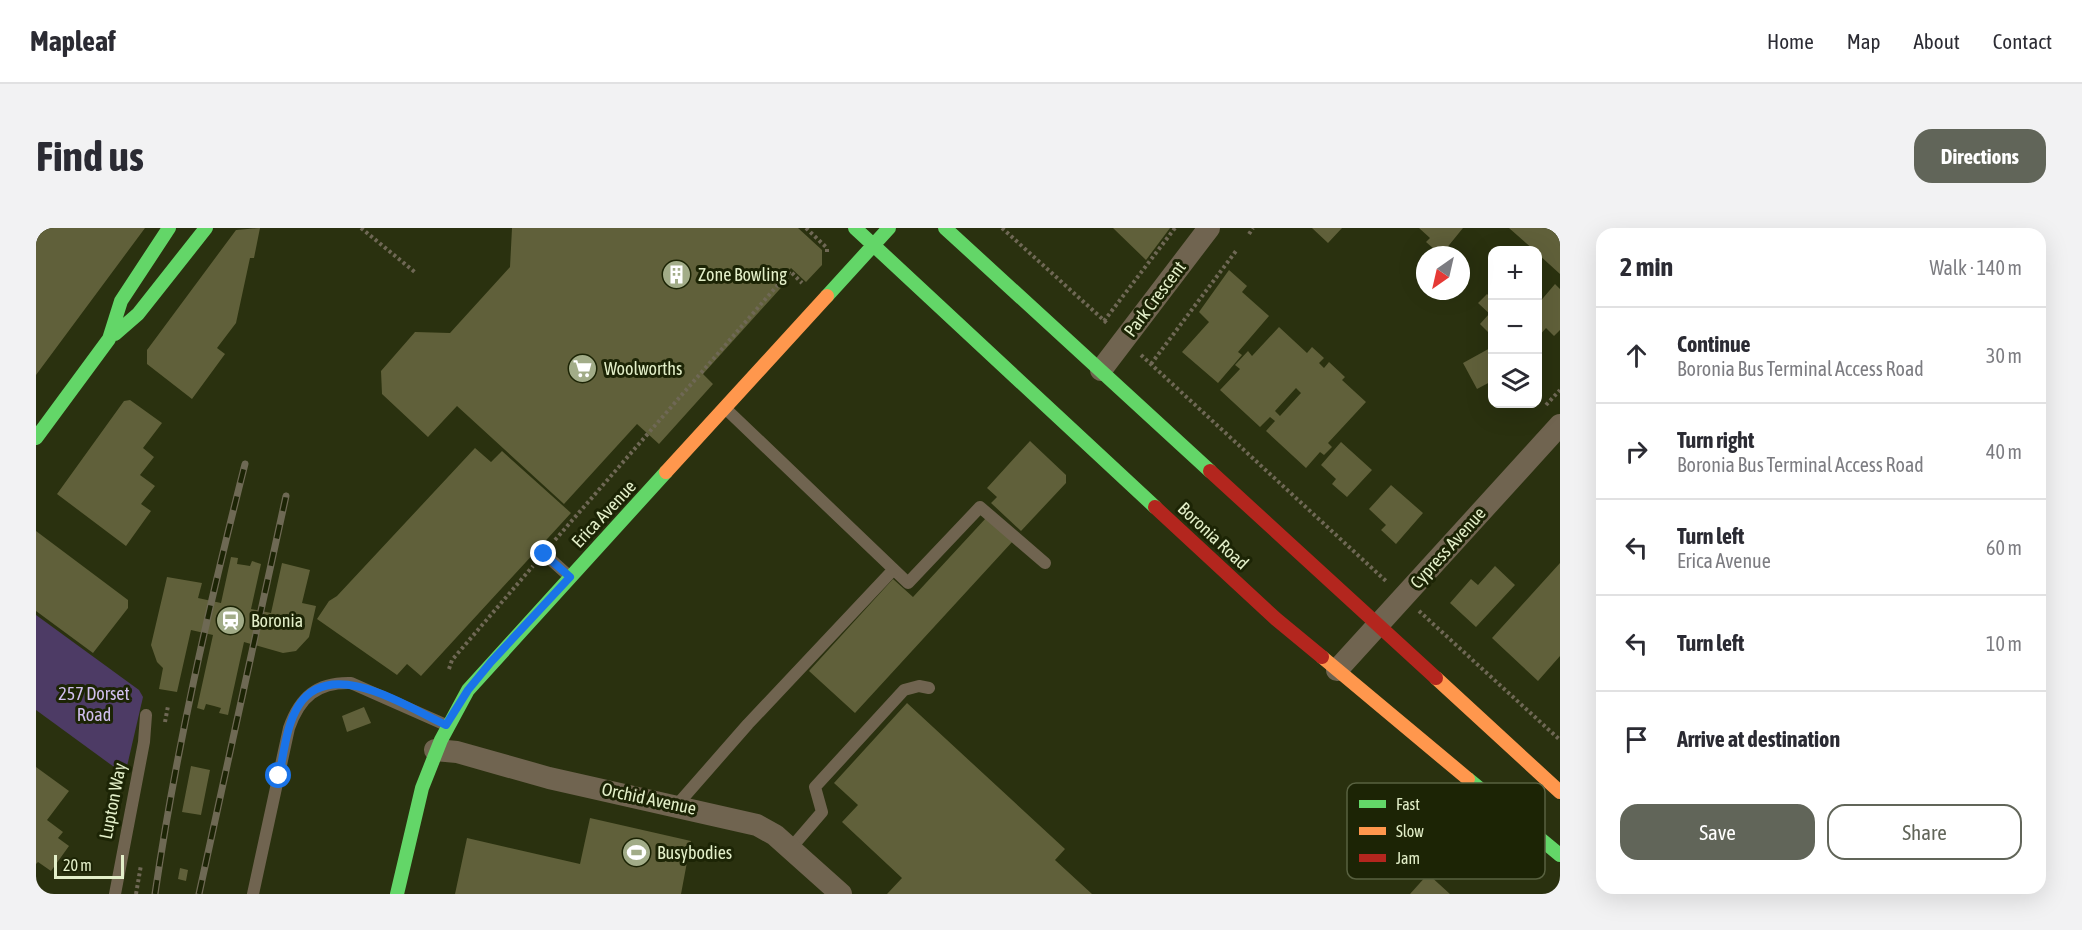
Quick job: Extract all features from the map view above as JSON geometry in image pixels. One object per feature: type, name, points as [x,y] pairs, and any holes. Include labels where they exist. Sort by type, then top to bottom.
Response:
[{"type":"main road","points":[[109,339],[121,301],[169,228]]},
{"type":"main road","points":[[36,438],[109,339],[138,314],[206,228]]},
{"type":"main road","name":"Boronia Road","points":[[855,228],[1268,612],[1473,783]]},
{"type":"main road","name":"Erica Avenue","points":[[397,894],[418,796],[446,725],[473,683],[889,228]]},
{"type":"main road","points":[[945,228],[1560,792]]},
{"type":"main road","name":"Boronia Road","points":[[1545,843],[1560,855]]},
{"type":"street","name":"Park Crescent","points":[[1101,370],[1209,228]]},
{"type":"street","name":"Cypress Avenue","points":[[1337,670],[1560,425]]},
{"type":"street","name":"Orchid Avenue","points":[[435,750],[457,752],[549,778],[677,805],[757,825],[775,835],[791,848],[841,894]]},
{"type":"lane","points":[[725,408],[908,584],[980,507],[1045,563]]},
{"type":"lane","points":[[541,551],[570,577]]},
{"type":"lane","points":[[677,805],[748,724],[893,570]]},
{"type":"lane","points":[[253,894],[289,728],[299,705],[307,695],[316,688],[351,683],[446,725]]},
{"type":"lane","points":[[791,848],[822,812],[815,787],[904,690],[919,686],[929,688]]},
{"type":"lane","name":"Lupton Way","points":[[115,894],[144,742],[146,715]]},
{"type":"path","points":[[361,228],[416,273]]},
{"type":"path","points":[[806,228],[827,248],[827,258]]},
{"type":"path","points":[[1002,228],[1106,323],[1175,228]]},
{"type":"path","points":[[1249,234],[1254,228]]},
{"type":"path","points":[[1151,364],[1236,251]]},
{"type":"path","points":[[448,673],[452,660],[541,551],[790,271],[804,284],[811,275]]},
{"type":"path","points":[[1142,355],[1387,582]]},
{"type":"path","points":[[1422,614],[1560,740]]},
{"type":"green space","name":"257 Dorset Road","points":[[36,615],[139,690],[143,697],[125,775],[36,710]]},
{"type":"building","points":[[36,228],[145,228],[36,375]]},
{"type":"building","points":[[260,228],[254,258],[250,258],[236,323],[217,348],[225,354],[192,399],[147,364],[147,350],[236,230]]},
{"type":"building","points":[[512,228],[798,228],[822,250],[822,265],[806,282],[791,268],[785,275],[789,279],[703,374],[713,384],[659,444],[637,424],[564,504],[457,406],[428,437],[382,394],[381,371],[415,332],[450,333],[510,267]]},
{"type":"building","points":[[1113,228],[1170,228],[1146,260]]},
{"type":"building","points":[[1312,228],[1342,228],[1328,243]]},
{"type":"building","points":[[1419,228],[1463,228],[1448,246],[1431,246],[1426,242],[1430,238]]},
{"type":"building","points":[[1509,228],[1560,228],[1560,274],[1542,258],[1542,246],[1529,246]]},
{"type":"building","points":[[1229,270],[1247,286],[1242,292],[1269,316],[1238,352],[1242,355],[1218,383],[1182,352],[1209,322],[1199,312]]},
{"type":"building","points":[[1555,284],[1560,289],[1560,330],[1554,336],[1546,328],[1542,333],[1542,299]]},
{"type":"building","points":[[1487,294],[1488,312],[1478,303]]},
{"type":"building","points":[[1488,315],[1488,332],[1480,324]]},
{"type":"building","points":[[1279,327],[1307,353],[1312,347],[1324,358],[1319,363],[1324,368],[1329,362],[1345,377],[1342,380],[1366,402],[1328,443],[1332,447],[1324,455],[1320,452],[1306,468],[1266,431],[1275,421],[1270,417],[1260,427],[1220,390],[1240,369],[1235,365],[1248,351],[1252,356]],"holes":[[[1296,388],[1301,393],[1280,416],[1275,411]]]},
{"type":"building","points":[[1488,349],[1488,383],[1477,389],[1463,363]]},
{"type":"building","points":[[130,400],[162,423],[143,448],[154,457],[140,475],[155,486],[141,504],[151,511],[126,546],[57,494],[124,401]]},
{"type":"building","points":[[1030,441],[1066,475],[1066,483],[1021,531],[991,503],[997,497],[987,488]]},
{"type":"building","points":[[1341,442],[1372,470],[1347,497],[1332,484],[1336,479],[1321,465]]},
{"type":"building","points":[[475,448],[491,462],[502,451],[571,513],[421,676],[407,664],[397,675],[317,619],[329,601],[337,596]]},
{"type":"building","points":[[1391,485],[1423,513],[1396,544],[1381,530],[1386,525],[1369,509]]},
{"type":"building","points":[[986,518],[1013,541],[855,713],[809,671],[893,579],[913,597]]},
{"type":"building","points":[[36,531],[128,600],[128,608],[93,653],[36,611]]},
{"type":"building","points":[[231,557],[238,558],[237,564],[250,566],[252,561],[261,564],[251,609],[271,613],[282,563],[310,570],[302,603],[316,606],[309,637],[296,651],[283,653],[244,642],[228,715],[219,713],[221,708],[206,704],[204,710],[197,708],[213,635],[191,630],[177,692],[159,689],[163,668],[157,662],[151,645],[167,577],[202,583],[198,598],[221,603]]},
{"type":"building","points":[[1560,563],[1560,656],[1538,681],[1492,638]]},
{"type":"building","points":[[1495,566],[1515,585],[1476,627],[1450,603],[1471,579],[1478,585]]},
{"type":"building","points":[[907,703],[1065,849],[1055,860],[1092,894],[887,894],[902,878],[842,822],[858,805],[834,783]]},
{"type":"building","points":[[364,707],[371,723],[347,732],[342,716]]},
{"type":"building","points":[[191,766],[210,770],[201,815],[182,812]]},
{"type":"building","points":[[36,767],[69,791],[47,820],[63,832],[58,838],[69,846],[51,871],[38,862],[36,864]]},
{"type":"building","name":"Busybodies","points":[[590,818],[691,841],[681,894],[455,894],[467,838],[580,864]]},
{"type":"building","points":[[180,868],[188,870],[186,881],[178,879]]},
{"type":"building","points":[[1424,879],[1434,879],[1450,894],[1410,894]]},
{"type":"railway","points":[[155,894],[194,678],[245,464]]},
{"type":"railway","points":[[199,894],[286,496]]},
{"type":"traffic: fast","points":[[36,438],[109,339],[121,301],[169,228]]},
{"type":"traffic: fast","points":[[115,334],[138,314],[206,228]]},
{"type":"traffic: fast","points":[[855,228],[1155,507]]},
{"type":"traffic: fast","points":[[827,296],[889,228]]},
{"type":"traffic: fast","points":[[945,228],[1210,471]]},
{"type":"traffic: fast","points":[[397,894],[422,788],[441,740],[468,690],[666,472]]},
{"type":"traffic: fast","points":[[1468,779],[1473,783]]},
{"type":"traffic: fast","points":[[1545,843],[1560,855]]},
{"type":"traffic: slow","points":[[666,472],[827,296]]},
{"type":"traffic: slow","points":[[1322,657],[1468,779]]},
{"type":"traffic: slow","points":[[1436,678],[1560,792]]},
{"type":"traffic: jam","points":[[1210,471],[1436,678]]},
{"type":"traffic: jam","points":[[1155,507],[1276,619],[1322,657]]},
{"type":"place","name":"Zone Bowling","points":[[677,275]]},
{"type":"place","name":"Woolworths","points":[[583,369]]},
{"type":"place","name":"Boronia","points":[[230,621]]},
{"type":"place","name":"Busybodies","points":[[636,853]]},
{"type":"route","points":[[279,776],[289,728],[294,716],[299,705],[316,688],[338,683],[351,683],[446,725],[468,690],[491,662],[570,577],[544,554]]}]
